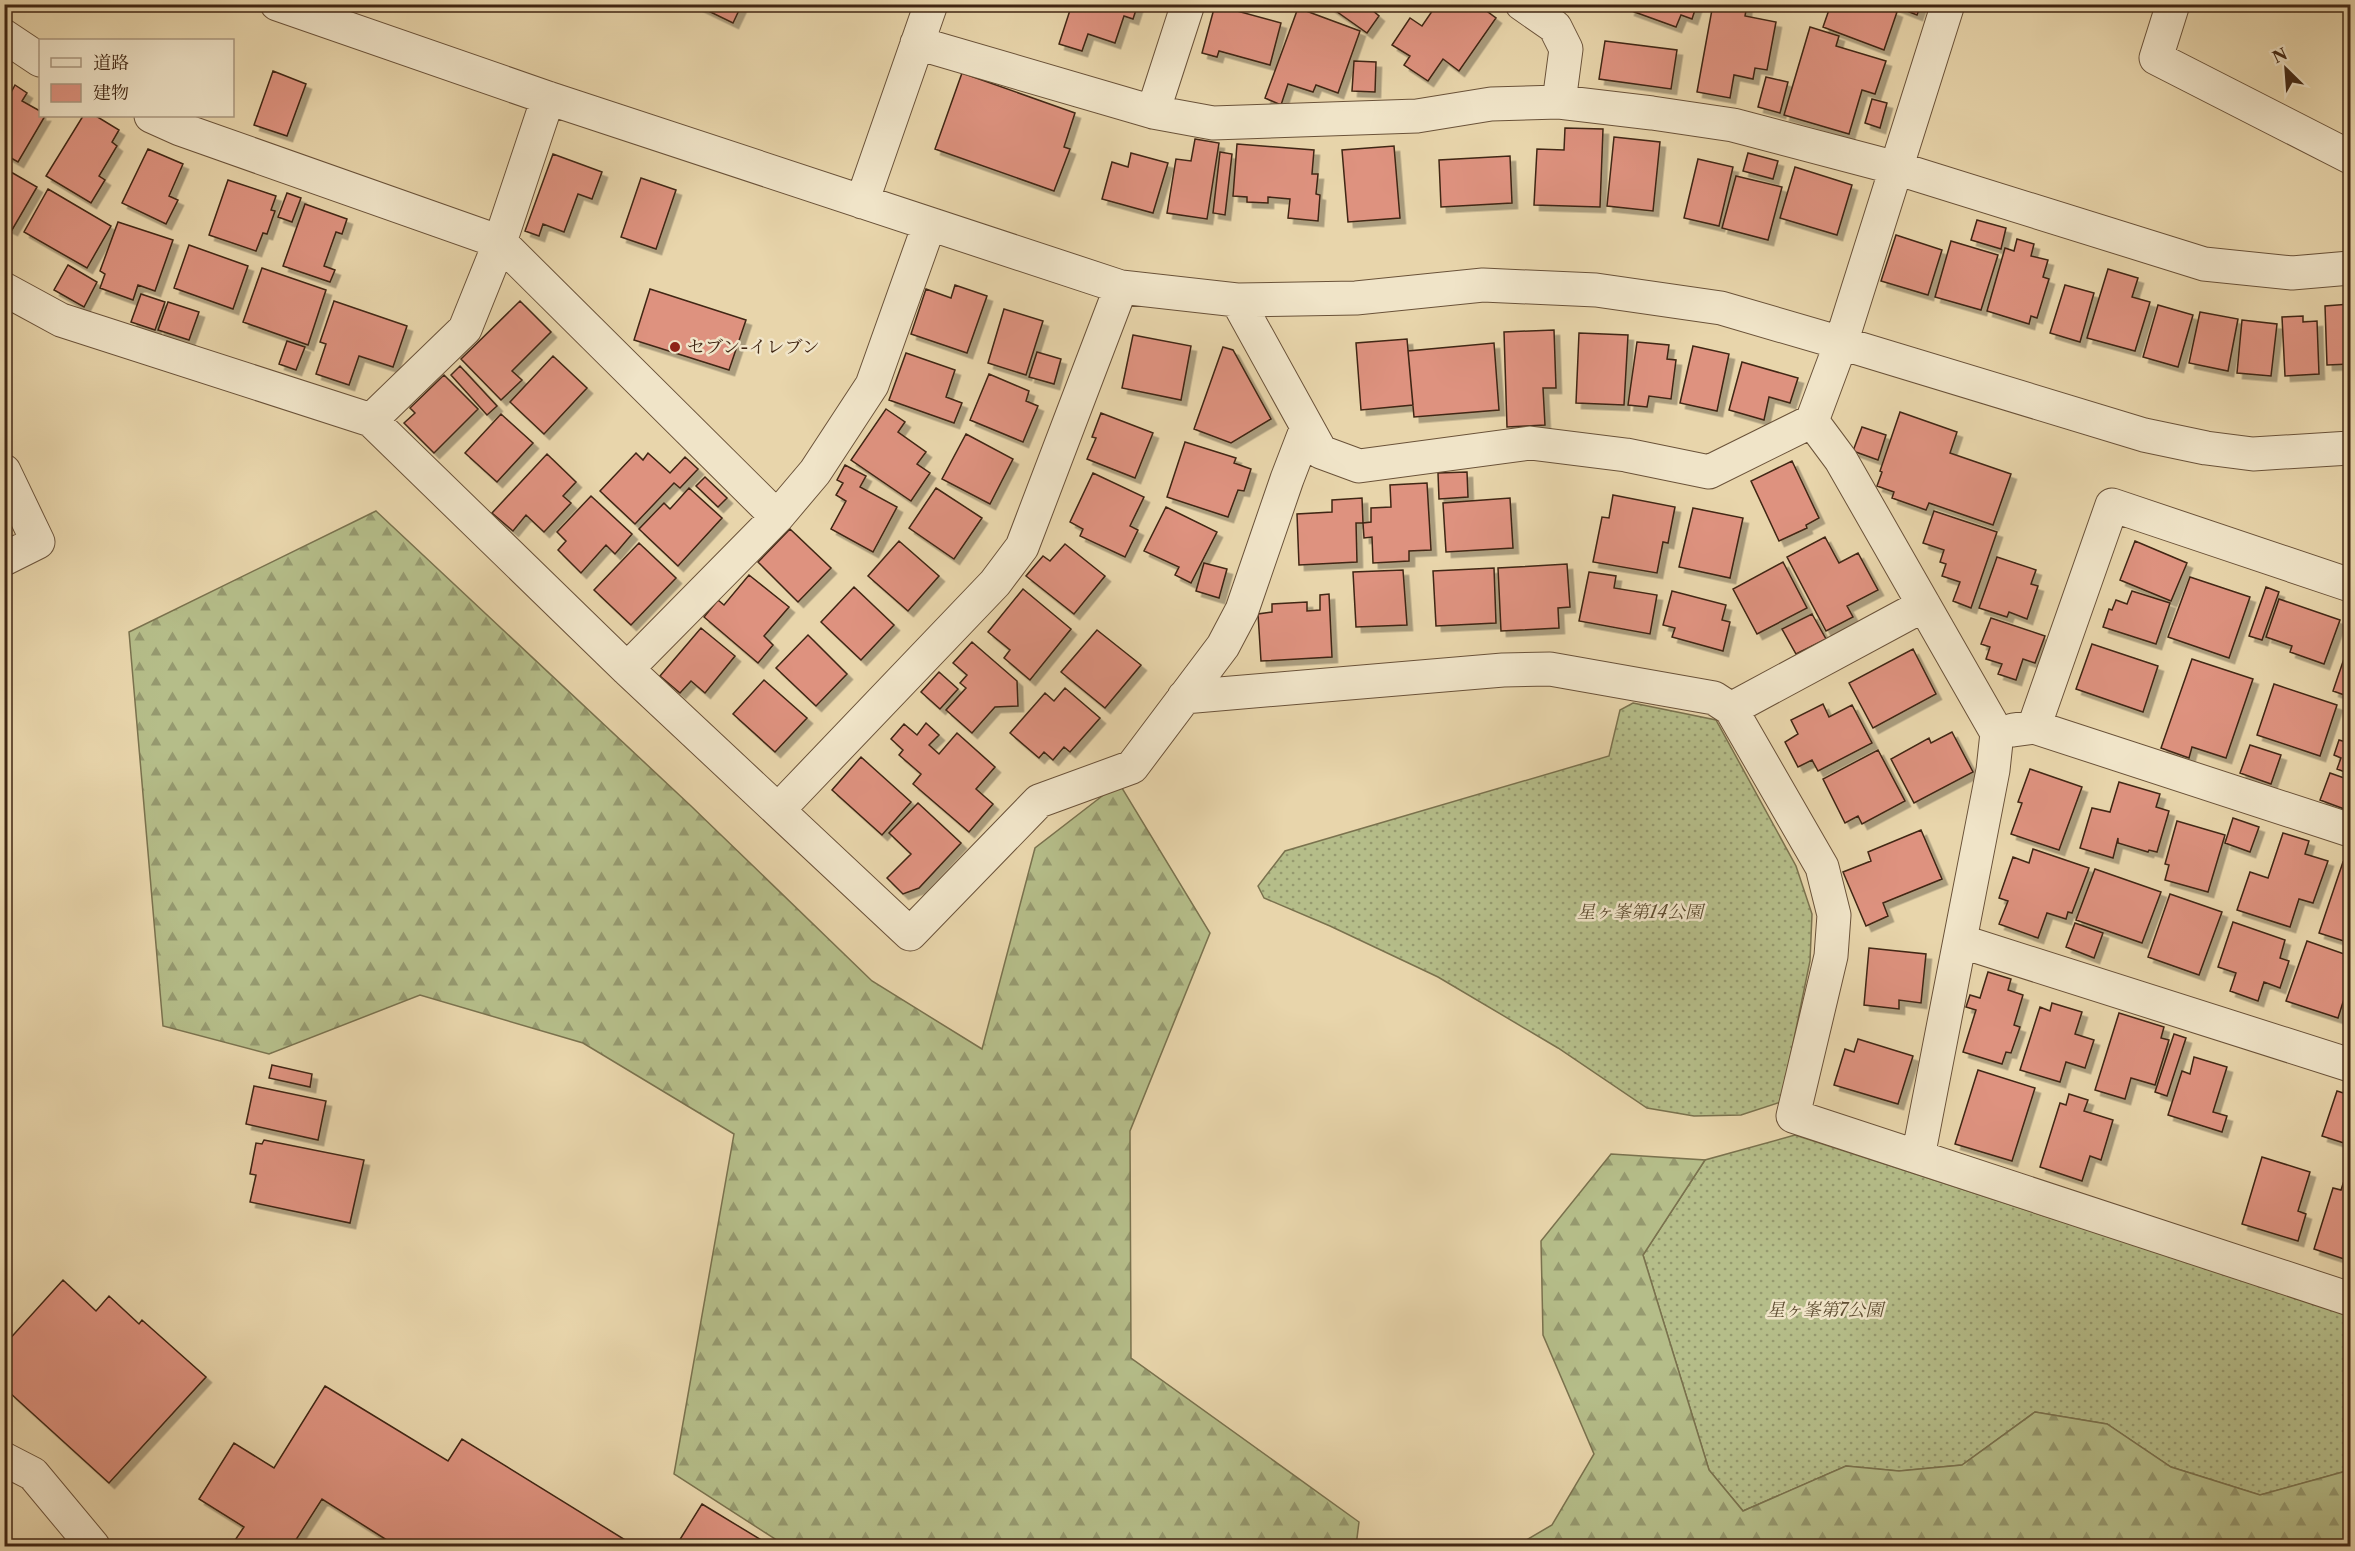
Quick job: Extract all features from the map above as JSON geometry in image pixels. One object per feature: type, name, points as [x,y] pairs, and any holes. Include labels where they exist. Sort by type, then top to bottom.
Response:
[{"type":"street","points":[[277,4],[548,98],[1121,287],[1237,300],[1356,298],[1483,285],[1596,290],[1721,308],[2144,435],[2195,446],[2253,454],[2350,448]]},
{"type":"street","points":[[862,202],[931,4]]},
{"type":"street","points":[[1154,112],[1188,4]]},
{"type":"street","points":[[1522,4],[1556,27],[1566,49],[1559,102]]},
{"type":"street","points":[[1237,300],[1321,452],[1359,465],[1530,443],[1626,455],[1709,472],[1812,421],[1841,343],[1948,4]]},
{"type":"street","points":[[2173,4],[2156,58],[2350,158]]},
{"type":"street","points":[[4,36],[39,59]]},
{"type":"street","points":[[917,43],[1154,112],[1213,123],[1417,116],[1491,104],[1559,102],[1733,125],[1896,168],[2204,264],[2292,273],[2350,268]]},
{"type":"street","points":[[371,420],[465,329],[500,242],[548,98]]},
{"type":"street","points":[[153,117],[180,129],[500,242],[777,517]]},
{"type":"street","points":[[627,669],[777,517],[815,471],[872,385],[929,225]]},
{"type":"street","points":[[778,810],[995,583],[1022,547],[1121,287]]},
{"type":"street","points":[[4,289],[61,320],[371,420],[627,669],[910,934],[1039,801],[1132,767],[1223,646],[1242,610],[1307,427]]},
{"type":"street","points":[[1812,421],[1841,460],[1997,733],[1993,770],[1918,1157]]},
{"type":"street","points":[[4,471],[38,542],[4,559]]},
{"type":"street","points":[[2034,726],[2112,505],[2350,585]]},
{"type":"street","points":[[1731,709],[1924,605]]},
{"type":"street","points":[[1184,698],[1503,670],[1550,669],[1714,698],[1731,709],[1822,867],[1834,915],[1831,956],[1793,1116],[2350,1299]]},
{"type":"street","points":[[1997,733],[2034,726],[2350,830]]},
{"type":"street","points":[[1960,941],[2350,1065]]},
{"type":"street","points":[[4,1459],[33,1474],[93,1546]]},
{"type":"green space","points":[[376,511],[691,806],[872,981],[982,1049],[1035,848],[1119,783],[1210,933],[1130,1131],[1131,1358],[1359,1522],[1356,1546],[786,1546],[674,1474],[734,1134],[583,1043],[420,995],[269,1054],[163,1026],[129,632]]},
{"type":"green space","name":"星ヶ峯第14公園","points":[[1633,703],[1716,720],[1796,866],[1812,914],[1810,961],[1781,1102],[1741,1115],[1694,1116],[1647,1108],[1558,1048],[1438,977],[1264,898],[1258,886],[1285,851],[1609,756],[1620,710]]},
{"type":"green space","name":"星ヶ峯第7公園","points":[[1795,1135],[2350,1315],[2350,1470],[2260,1495],[2171,1467],[2107,1424],[2035,1412],[1962,1465],[1899,1471],[1846,1466],[1743,1511],[1709,1470],[1643,1255],[1705,1160]]},
{"type":"green space","points":[[1611,1154],[1705,1160],[1643,1255],[1709,1470],[1743,1511],[1846,1466],[1899,1471],[1962,1465],[2035,1412],[2107,1424],[2171,1467],[2260,1495],[2350,1470],[2350,1546],[1516,1546],[1552,1525],[1594,1454],[1543,1335],[1541,1241]]},
{"type":"building","points":[[694,4],[742,4],[733,23]]},
{"type":"building","points":[[1072,4],[1138,4],[1133,19],[1124,16],[1115,43],[1088,34],[1082,51],[1059,44]]},
{"type":"building","points":[[1326,4],[1365,4],[1379,16],[1367,33]]},
{"type":"building","points":[[1437,4],[1477,4],[1496,18],[1459,71],[1443,59],[1428,81],[1404,65],[1410,56],[1392,45],[1410,18],[1422,26]]},
{"type":"building","points":[[1631,4],[1697,4],[1692,19],[1681,15],[1676,27],[1629,10]]},
{"type":"building","points":[[1713,4],[1747,5],[1745,16],[1776,22],[1767,70],[1755,68],[1753,79],[1734,75],[1730,98],[1697,92]]},
{"type":"building","points":[[1831,4],[1877,4],[1897,12],[1884,50],[1823,27]]},
{"type":"building","points":[[1889,4],[1921,4],[1917,15]]},
{"type":"building","points":[[1215,5],[1281,23],[1270,65],[1219,51],[1217,57],[1202,53]]},
{"type":"building","points":[[1298,8],[1360,31],[1338,93],[1316,85],[1313,92],[1288,84],[1281,105],[1265,98]]},
{"type":"building","points":[[1810,27],[1839,36],[1836,46],[1886,61],[1875,94],[1862,90],[1849,134],[1784,115]]},
{"type":"building","points":[[1605,41],[1677,50],[1671,89],[1599,79]]},
{"type":"building","points":[[1354,61],[1376,62],[1375,92],[1352,91]]},
{"type":"building","points":[[273,71],[306,84],[287,136],[254,125]]},
{"type":"building","points":[[962,73],[1075,113],[1064,147],[1070,149],[1054,191],[935,149]]},
{"type":"building","points":[[1766,77],[1788,82],[1780,113],[1758,107]]},
{"type":"building","points":[[15,85],[27,93],[22,101],[39,110],[39,117],[44,117],[18,162],[4,154],[4,94],[9,96]]},
{"type":"building","points":[[1872,99],[1887,103],[1880,128],[1865,123]]},
{"type":"building","points":[[82,117],[98,117],[119,130],[112,142],[117,146],[99,176],[105,180],[91,203],[46,176]]},
{"type":"building","points":[[1565,128],[1603,129],[1600,207],[1534,205],[1537,149],[1564,150]]},
{"type":"building","points":[[1614,137],[1660,142],[1653,211],[1607,206]]},
{"type":"building","points":[[1195,139],[1219,143],[1207,219],[1167,213],[1176,159],[1191,161]]},
{"type":"building","points":[[1237,144],[1314,150],[1312,174],[1318,174],[1316,194],[1320,195],[1318,221],[1288,218],[1290,199],[1268,197],[1268,203],[1247,202],[1247,197],[1233,196]]},
{"type":"building","points":[[1394,146],[1400,218],[1348,222],[1342,150]]},
{"type":"building","points":[[148,149],[183,164],[169,196],[178,200],[166,224],[122,203]]},
{"type":"building","points":[[1220,152],[1232,154],[1225,215],[1213,213]]},
{"type":"building","points":[[1131,153],[1168,163],[1153,213],[1102,199],[1112,162],[1128,167]]},
{"type":"building","points":[[1748,153],[1778,161],[1773,179],[1743,171]]},
{"type":"building","points":[[553,154],[602,172],[592,199],[578,194],[564,232],[543,224],[539,236],[525,231]]},
{"type":"building","points":[[1510,156],[1512,203],[1441,207],[1439,160]]},
{"type":"building","points":[[1698,159],[1733,167],[1719,226],[1684,218]]},
{"type":"building","points":[[1795,167],[1852,185],[1837,235],[1780,218]]},
{"type":"building","points":[[4,168],[37,187],[12,230],[4,226]]},
{"type":"building","points":[[1736,176],[1782,187],[1768,240],[1722,228]]},
{"type":"building","points":[[641,178],[676,190],[656,249],[621,237]]},
{"type":"building","points":[[228,180],[276,196],[271,210],[275,211],[267,234],[263,233],[256,251],[209,235]]},
{"type":"building","points":[[48,189],[111,226],[87,268],[24,232]]},
{"type":"building","points":[[287,193],[301,198],[292,222],[278,217]]},
{"type":"building","points":[[305,204],[347,219],[342,234],[336,232],[324,266],[335,270],[330,282],[283,266]]},
{"type":"building","points":[[1977,220],[2006,228],[2001,249],[1971,240]]},
{"type":"building","points":[[118,222],[173,240],[155,291],[138,285],[133,300],[100,288],[105,274],[100,271]]},
{"type":"building","points":[[1896,235],[1942,250],[1928,295],[1881,281]]},
{"type":"building","points":[[2017,239],[2034,244],[2031,256],[2048,260],[2043,277],[2049,279],[2037,318],[2031,316],[2029,324],[1987,311],[2005,248],[2014,251]]},
{"type":"building","points":[[1951,241],[1998,255],[1981,310],[1935,297]]},
{"type":"building","points":[[189,245],[248,266],[233,309],[174,288]]},
{"type":"building","points":[[68,265],[97,282],[84,307],[54,290]]},
{"type":"building","points":[[262,268],[326,290],[308,345],[243,322]]},
{"type":"building","points":[[2108,269],[2138,278],[2132,297],[2150,302],[2135,351],[2087,338]]},
{"type":"building","points":[[955,285],[987,296],[967,353],[911,334],[926,289],[951,298]]},
{"type":"building","points":[[2065,285],[2094,293],[2080,342],[2050,333]]},
{"type":"building","points":[[650,289],[746,320],[729,370],[634,340]]},
{"type":"building","points":[[141,294],[165,302],[155,330],[131,322]]},
{"type":"building","points":[[334,301],[407,326],[393,367],[359,356],[349,385],[316,374],[326,344],[320,342]]},
{"type":"building","points":[[520,301],[551,332],[512,371],[522,380],[501,400],[461,359]]},
{"type":"building","points":[[168,302],[199,312],[189,340],[158,330]]},
{"type":"building","points":[[2350,304],[2350,364],[2327,365],[2325,306]]},
{"type":"building","points":[[2158,305],[2193,315],[2178,367],[2143,357]]},
{"type":"building","points":[[1004,309],[1043,321],[1026,375],[988,363]]},
{"type":"building","points":[[2200,312],[2238,319],[2228,371],[2189,363]]},
{"type":"building","points":[[2303,316],[2303,322],[2317,321],[2319,374],[2285,376],[2282,317]]},
{"type":"building","points":[[2242,320],[2277,324],[2271,376],[2237,373]]},
{"type":"building","points":[[1554,330],[1556,388],[1543,388],[1545,425],[1507,427],[1504,332]]},
{"type":"building","points":[[1579,333],[1628,335],[1624,405],[1576,403]]},
{"type":"building","points":[[1133,335],[1191,346],[1181,400],[1122,388]]},
{"type":"building","points":[[1407,339],[1413,405],[1361,410],[1356,343]]},
{"type":"building","points":[[287,341],[305,347],[296,370],[279,364]]},
{"type":"building","points":[[1637,342],[1669,345],[1667,359],[1676,360],[1671,399],[1649,396],[1647,407],[1628,405]]},
{"type":"building","points":[[1494,343],[1499,410],[1414,417],[1408,351]]},
{"type":"building","points":[[1693,346],[1729,354],[1717,411],[1680,403]]},
{"type":"building","points":[[1223,347],[1233,350],[1271,419],[1231,443],[1194,429]]},
{"type":"building","points":[[1037,352],[1061,359],[1054,384],[1029,377]]},
{"type":"building","points":[[906,353],[955,370],[946,397],[962,403],[954,423],[889,400]]},
{"type":"building","points":[[553,356],[587,388],[544,434],[510,402]]},
{"type":"building","points":[[1742,362],[1798,378],[1790,403],[1769,397],[1764,420],[1729,410]]},
{"type":"building","points":[[460,366],[497,406],[487,415],[451,375]]},
{"type":"building","points":[[989,374],[1029,391],[1026,401],[1038,406],[1023,442],[970,420]]},
{"type":"building","points":[[444,375],[478,409],[434,453],[404,423],[415,413],[410,408]]},
{"type":"building","points":[[886,409],[905,422],[898,432],[926,452],[917,464],[930,473],[911,501],[851,460]]},
{"type":"building","points":[[1900,412],[1957,432],[1950,453],[2011,474],[1993,525],[1929,503],[1926,510],[1892,498],[1894,492],[1877,486]]},
{"type":"building","points":[[1101,413],[1153,433],[1135,478],[1087,459],[1096,438],[1092,437]]},
{"type":"building","points":[[501,414],[533,443],[497,482],[465,453]]},
{"type":"building","points":[[1862,427],[1886,435],[1878,460],[1853,451]]},
{"type":"building","points":[[966,434],[1013,459],[990,504],[942,479]]},
{"type":"building","points":[[1185,442],[1236,458],[1234,463],[1251,469],[1244,491],[1238,490],[1228,517],[1167,497]]},
{"type":"building","points":[[636,453],[643,460],[648,453],[670,473],[685,457],[698,469],[680,488],[674,483],[635,524],[600,491]]},
{"type":"building","points":[[547,454],[576,482],[563,496],[571,503],[544,532],[526,515],[513,531],[492,513]]},
{"type":"building","points":[[1792,461],[1819,518],[1806,525],[1807,528],[1779,541],[1751,481]]},
{"type":"building","points":[[845,465],[866,476],[860,487],[897,507],[873,552],[831,529],[846,501],[836,495],[843,483],[837,480]]},
{"type":"building","points":[[1467,472],[1468,497],[1439,499],[1438,473]]},
{"type":"building","points":[[1093,473],[1144,497],[1130,526],[1138,530],[1125,557],[1080,536],[1083,529],[1070,522]]},
{"type":"building","points":[[705,477],[727,498],[718,507],[696,486]]},
{"type":"building","points":[[1427,483],[1431,550],[1409,551],[1409,561],[1373,563],[1372,537],[1364,538],[1363,523],[1371,522],[1371,508],[1391,507],[1390,485]]},
{"type":"building","points":[[689,488],[722,518],[678,566],[639,529],[664,503],[670,509]]},
{"type":"building","points":[[936,488],[982,518],[954,559],[909,528]]},
{"type":"building","points":[[1613,495],[1675,507],[1668,543],[1663,542],[1657,573],[1593,562],[1602,517],[1609,518]]},
{"type":"building","points":[[591,496],[632,534],[615,554],[606,545],[581,573],[558,550],[566,541],[557,532]]},
{"type":"building","points":[[1362,498],[1363,523],[1356,523],[1357,562],[1299,565],[1297,514],[1332,512],[1332,500]]},
{"type":"building","points":[[1510,498],[1513,548],[1446,552],[1443,503]]},
{"type":"building","points":[[1166,507],[1217,532],[1191,583],[1175,575],[1179,567],[1144,551]]},
{"type":"building","points":[[1693,508],[1743,518],[1730,578],[1679,567]]},
{"type":"building","points":[[1934,511],[1997,532],[1971,608],[1953,601],[1960,582],[1942,576],[1946,564],[1940,562],[1944,550],[1923,543]]},
{"type":"building","points":[[790,529],[831,568],[798,602],[758,562]]},
{"type":"building","points":[[1825,537],[1839,563],[1858,553],[1878,590],[1847,606],[1853,617],[1826,631],[1787,557]]},
{"type":"building","points":[[899,541],[939,576],[908,611],[868,576]]},
{"type":"building","points":[[2135,541],[2187,563],[2171,601],[2120,580]]},
{"type":"building","points":[[639,543],[676,578],[631,625],[594,590]]},
{"type":"building","points":[[1065,544],[1105,576],[1074,614],[1026,576],[1043,556],[1050,561]]},
{"type":"building","points":[[1997,557],[2036,570],[2031,584],[2038,586],[2027,619],[2009,612],[2007,617],[1979,608]]},
{"type":"building","points":[[1783,562],[1807,608],[1757,634],[1733,589]]},
{"type":"building","points":[[1204,563],[1227,569],[1219,598],[1196,591]]},
{"type":"building","points":[[1567,564],[1570,607],[1558,608],[1559,628],[1501,631],[1498,568]]},
{"type":"building","points":[[1494,568],[1496,623],[1436,626],[1433,571]]},
{"type":"building","points":[[1403,570],[1407,625],[1356,627],[1353,572]]},
{"type":"building","points":[[1589,572],[1616,576],[1614,588],[1657,595],[1650,634],[1579,621]]},
{"type":"building","points":[[749,575],[789,607],[764,636],[773,645],[758,663],[704,617],[718,600],[724,605]]},
{"type":"building","points":[[2190,577],[2250,597],[2229,658],[2168,637]]},
{"type":"building","points":[[854,587],[894,625],[861,660],[821,622]]},
{"type":"building","points":[[2266,587],[2279,592],[2262,640],[2249,636]]},
{"type":"building","points":[[1023,589],[1071,629],[1030,680],[1004,658],[1010,650],[988,632]]},
{"type":"building","points":[[1672,591],[1726,605],[1722,620],[1730,622],[1723,651],[1672,637],[1675,628],[1663,625]]},
{"type":"building","points":[[2132,591],[2170,603],[2156,644],[2103,627],[2109,609],[2112,610],[2116,600],[2127,604]]},
{"type":"building","points":[[1329,594],[1332,657],[1261,661],[1258,614],[1272,612],[1272,604],[1307,602],[1307,611],[1320,610],[1320,595]]},
{"type":"building","points":[[2279,599],[2340,620],[2324,664],[2290,652],[2292,646],[2266,637]]},
{"type":"building","points":[[1812,614],[1826,639],[1796,654],[1782,629]]},
{"type":"building","points":[[1991,618],[2045,636],[2035,663],[2023,659],[2016,680],[1998,674],[2002,664],[1986,659],[1990,647],[1981,644]]},
{"type":"building","points":[[701,628],[735,656],[705,693],[691,681],[680,693],[660,676]]},
{"type":"building","points":[[1097,630],[1141,665],[1105,708],[1061,672]]},
{"type":"building","points":[[808,635],[847,674],[816,706],[776,668]]},
{"type":"building","points":[[2350,641],[2350,697],[2333,691]]},
{"type":"building","points":[[972,642],[1017,681],[1018,706],[995,707],[972,733],[946,710],[966,688],[960,683],[967,675],[953,663]]},
{"type":"building","points":[[2092,644],[2158,666],[2143,712],[2076,689]]},
{"type":"building","points":[[1913,649],[1936,694],[1873,728],[1849,683]]},
{"type":"building","points":[[2192,659],[2253,679],[2226,758],[2192,747],[2189,758],[2161,748]]},
{"type":"building","points":[[939,672],[958,689],[940,709],[921,692]]},
{"type":"building","points":[[764,680],[807,718],[775,752],[733,714]]},
{"type":"building","points":[[2274,684],[2337,705],[2320,756],[2257,735]]},
{"type":"building","points":[[1065,688],[1100,718],[1070,752],[1064,747],[1053,760],[1044,752],[1039,758],[1010,733],[1045,693],[1054,701]]},
{"type":"building","points":[[1823,704],[1829,717],[1852,705],[1872,743],[1818,771],[1812,760],[1798,767],[1785,742],[1798,734],[1791,720]]},
{"type":"building","points":[[926,723],[939,735],[929,745],[939,754],[957,733],[995,767],[976,789],[993,804],[969,832],[913,784],[921,774],[899,755],[903,750],[891,739],[904,724],[917,735]]},
{"type":"building","points":[[2350,731],[2350,774],[2337,769],[2341,758],[2334,755],[2339,740],[2346,742]]},
{"type":"building","points":[[1952,732],[1973,772],[1914,803],[1891,759],[1929,738],[1931,743]]},
{"type":"building","points":[[2250,745],[2281,755],[2271,784],[2240,773]]},
{"type":"building","points":[[1878,750],[1905,801],[1862,824],[1858,816],[1845,823],[1823,779]]},
{"type":"building","points":[[861,757],[911,802],[882,835],[832,790]]},
{"type":"building","points":[[2030,769],[2082,787],[2059,850],[2011,834],[2022,803],[2018,802]]},
{"type":"building","points":[[2330,773],[2350,780],[2350,799],[2347,810],[2320,800]]},
{"type":"building","points":[[2119,782],[2160,794],[2156,807],[2169,811],[2157,852],[2149,850],[2148,852],[2118,843],[2118,838],[2113,858],[2080,848],[2092,808],[2110,812]]},
{"type":"building","points":[[918,803],[961,843],[919,888],[903,894],[887,878],[911,854],[889,833]]},
{"type":"building","points":[[2233,818],[2259,827],[2250,852],[2225,843]]},
{"type":"building","points":[[2177,821],[2225,835],[2208,892],[2165,880],[2169,865],[2165,864]]},
{"type":"building","points":[[1921,830],[1942,879],[1883,903],[1888,916],[1866,926],[1843,872],[1871,861],[1868,852]]},
{"type":"building","points":[[2283,833],[2309,841],[2305,854],[2328,861],[2313,903],[2299,899],[2290,927],[2237,910],[2250,872],[2268,878]]},
{"type":"building","points":[[2033,849],[2089,868],[2072,913],[2068,912],[2066,919],[2047,913],[2038,938],[1999,924],[2008,901],[1999,898],[2013,857],[2029,863]]},
{"type":"building","points":[[2343,862],[2350,864],[2350,943],[2319,933]]},
{"type":"building","points":[[2095,869],[2161,892],[2142,943],[2076,920]]},
{"type":"building","points":[[2170,894],[2222,912],[2199,975],[2148,957]]},
{"type":"building","points":[[2233,922],[2285,940],[2280,958],[2289,961],[2280,988],[2264,982],[2258,1001],[2230,991],[2236,973],[2218,967]]},
{"type":"building","points":[[2075,923],[2103,933],[2094,958],[2066,947]]},
{"type":"building","points":[[2307,941],[2350,956],[2350,980],[2338,1018],[2286,1001]]},
{"type":"building","points":[[1869,948],[1926,954],[1921,1003],[1899,1000],[1899,1009],[1864,1005]]},
{"type":"building","points":[[1988,972],[2011,979],[2008,990],[2023,995],[2014,1025],[2020,1027],[2011,1053],[2006,1052],[2002,1064],[1963,1052],[1976,1010],[1966,1007],[1970,995],[1980,998]]},
{"type":"building","points":[[2052,1003],[2082,1012],[2075,1034],[2094,1040],[2085,1068],[2066,1062],[2060,1082],[2020,1070],[2040,1007],[2050,1011]]},
{"type":"building","points":[[2119,1013],[2164,1027],[2161,1038],[2169,1040],[2155,1085],[2131,1078],[2125,1099],[2095,1090]]},
{"type":"building","points":[[2174,1034],[2186,1038],[2167,1096],[2155,1092]]},
{"type":"building","points":[[1858,1039],[1913,1056],[1898,1104],[1834,1085],[1845,1049],[1854,1052]]},
{"type":"building","points":[[2194,1057],[2227,1067],[2213,1112],[2227,1116],[2222,1132],[2168,1115],[2182,1071],[2190,1074]]},
{"type":"building","points":[[272,1065],[312,1074],[310,1087],[269,1078]]},
{"type":"building","points":[[1978,1070],[2035,1088],[2012,1161],[1955,1144]]},
{"type":"building","points":[[254,1086],[326,1101],[318,1140],[246,1124]]},
{"type":"building","points":[[2337,1091],[2350,1095],[2350,1145],[2322,1136]]},
{"type":"building","points":[[2069,1094],[2088,1100],[2084,1111],[2113,1120],[2101,1160],[2090,1156],[2082,1181],[2040,1167],[2060,1103],[2066,1105]]},
{"type":"building","points":[[264,1140],[364,1160],[350,1223],[250,1202],[256,1175],[250,1174],[256,1143],[262,1144]]},
{"type":"building","points":[[2262,1157],[2310,1172],[2298,1211],[2306,1214],[2298,1241],[2242,1224]]},
{"type":"building","points":[[2344,1181],[2350,1183],[2350,1261],[2314,1249],[2333,1188],[2341,1190]]},
{"type":"building","points":[[63,1280],[96,1311],[109,1296],[139,1324],[142,1320],[206,1377],[109,1483],[10,1393],[6,1343]]},
{"type":"building","points":[[325,1386],[448,1461],[462,1439],[635,1546],[387,1546],[390,1542],[322,1499],[292,1546],[231,1546],[244,1527],[199,1499],[234,1443],[274,1468]]},
{"type":"building","points":[[702,1504],[771,1546],[688,1546],[679,1541]]},
{"type":"place","name":"セブン-イレブン","points":[[675,347]]}]
